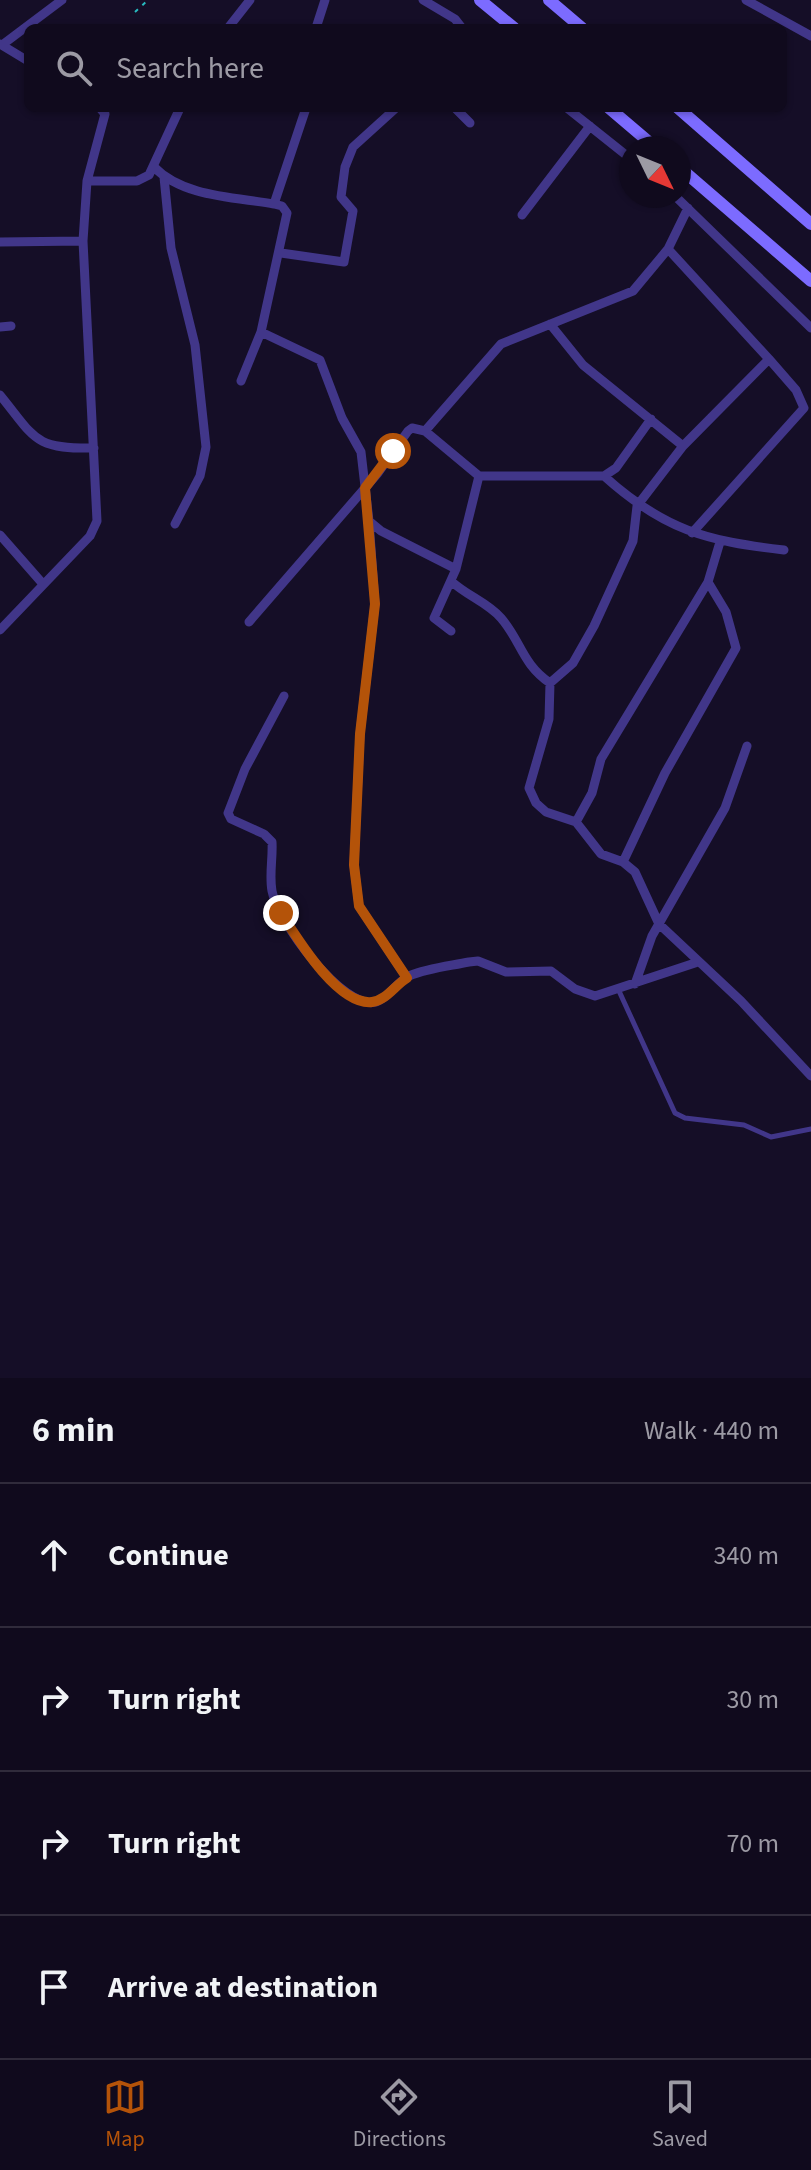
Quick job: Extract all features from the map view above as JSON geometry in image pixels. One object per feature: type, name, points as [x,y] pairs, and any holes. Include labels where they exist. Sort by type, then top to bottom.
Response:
[{"type":"main road","points":[[480,0],[509,24]]},
{"type":"main road","points":[[549,0],[577,24]]},
{"type":"main road","points":[[614,112],[642,136]]},
{"type":"main road","points":[[683,112],[811,224]]},
{"type":"main road","points":[[691,177],[811,281]]},
{"type":"street","points":[[29,24],[62,0]]},
{"type":"street","points":[[231,24],[250,0]]},
{"type":"street","points":[[317,24],[325,0]]},
{"type":"street","points":[[423,0],[438,4],[460,24]]},
{"type":"street","points":[[746,0],[811,36]]},
{"type":"street","points":[[24,27],[1,44],[24,58]]},
{"type":"street","points":[[0,630],[95,527],[98,513],[83,241],[87,181],[103,112]]},
{"type":"street","points":[[87,181],[137,181],[154,167],[178,112]]},
{"type":"street","points":[[274,204],[305,112]]},
{"type":"street","points":[[281,253],[344,262],[353,211],[341,197],[349,155],[392,112]]},
{"type":"street","points":[[459,112],[470,123]]},
{"type":"street","points":[[572,112],[619,149]]},
{"type":"street","points":[[522,215],[590,126]]},
{"type":"street","points":[[154,167],[164,177],[187,188],[274,204],[282,206],[287,213],[281,253],[261,332],[241,381]]},
{"type":"street","points":[[164,177],[171,248],[195,345],[206,447],[200,476],[175,524]]},
{"type":"street","points":[[425,431],[501,344],[633,291],[668,249],[688,208],[811,328]]},
{"type":"street","points":[[0,242],[83,241]]},
{"type":"street","points":[[668,249],[796,390],[804,408],[692,533]]},
{"type":"street","points":[[550,324],[574,357],[683,446]]},
{"type":"street","points":[[0,327],[11,326]]},
{"type":"street","points":[[261,332],[320,360],[342,418],[361,452],[375,604],[360,734],[354,865],[359,906],[407,978]]},
{"type":"street","points":[[769,359],[683,446],[637,506],[633,541],[594,626],[573,663],[550,683],[549,719],[529,788],[536,803],[546,812],[576,822],[601,854],[623,862],[635,872],[659,924],[741,1001],[811,1076]]},
{"type":"street","points":[[0,395],[39,441],[56,448],[94,448]]},
{"type":"street","points":[[249,622],[365,488],[412,428],[425,431],[479,476],[604,476],[616,468],[651,419]]},
{"type":"street","points":[[451,631],[434,618],[456,569],[479,476]]},
{"type":"street","points":[[604,476],[637,506],[692,533],[720,542],[784,550]]},
{"type":"street","points":[[369,521],[381,531],[456,569]]},
{"type":"street","points":[[0,535],[43,584]]},
{"type":"street","points":[[576,822],[592,793],[601,759],[708,582],[720,542]]},
{"type":"street","points":[[451,581],[489,605],[505,622],[523,658],[550,683]]},
{"type":"street","points":[[623,862],[665,773],[736,648],[726,612],[708,582]]},
{"type":"street","points":[[284,696],[245,769],[228,813],[231,819],[264,834],[272,842],[271,890],[275,902],[318,968],[362,1002],[374,1002],[387,996],[407,978],[478,961],[496,970],[551,971],[575,989],[595,996],[619,991],[698,962]]},
{"type":"street","points":[[634,985],[659,924],[725,808],[747,746]]},
{"type":"lane","points":[[619,991],[675,1113],[685,1118],[744,1125],[771,1137],[811,1129]]},
{"type":"path","points":[[135,12],[148,0]]},
{"type":"route","points":[[281,913],[318,968],[362,1002],[374,1002],[387,996],[407,978],[359,906],[353,841],[358,811],[363,703],[374,634],[375,604],[365,488],[393,451]]}]
